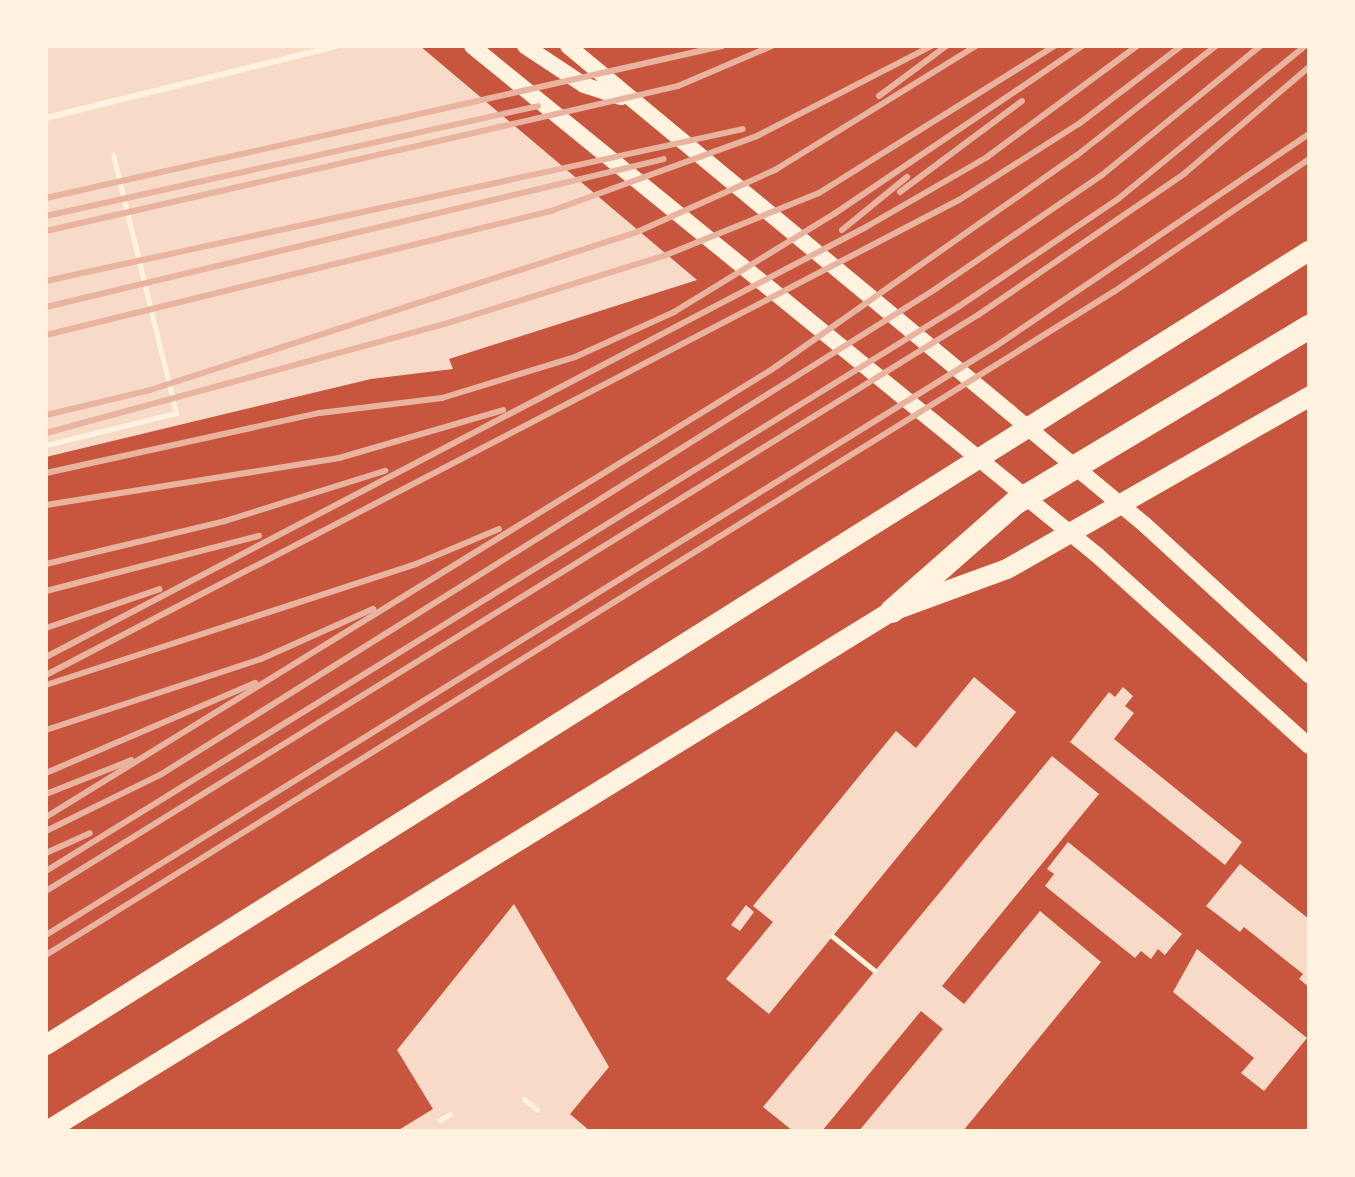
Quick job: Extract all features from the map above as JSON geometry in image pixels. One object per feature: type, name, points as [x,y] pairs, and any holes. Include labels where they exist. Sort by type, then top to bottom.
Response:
[{"type":"highway","points":[[892,611],[1015,503],[1309,327]]},
{"type":"main road","points":[[472,46],[1097,555],[1309,746]]},
{"type":"main road","points":[[525,46],[584,85],[626,98]]},
{"type":"main road","points":[[568,46],[626,98],[1144,524],[1308,675]]},
{"type":"main road","points":[[46,1045],[1309,251]]},
{"type":"main road","points":[[47,1131],[892,611],[1007,569],[1309,397]]},
{"type":"main road","points":[[1289,729],[1309,755]]},
{"type":"lane","points":[[46,118],[337,46]]},
{"type":"path","points":[[46,445],[176,413],[113,155]]},
{"type":"path","points":[[832,936],[875,971]]},
{"type":"path","points":[[524,1099],[537,1110]]},
{"type":"path","points":[[440,1120],[450,1114]]},
{"type":"building","points":[[46,46],[420,46],[697,280],[449,359],[453,369],[371,379],[46,457]]},
{"type":"building","points":[[974,677],[1016,712],[769,1014],[726,979],[773,922],[753,906],[896,731],[916,748]]},
{"type":"building","points":[[1123,687],[1133,696],[1125,706],[1134,713],[1114,739],[1242,842],[1225,865],[1070,742],[1109,692],[1115,697]]},
{"type":"building","points":[[1052,756],[1099,794],[942,986],[964,1004],[1040,911],[1101,962],[963,1131],[859,1131],[943,1029],[921,1011],[822,1131],[793,1131],[763,1107]]},
{"type":"building","points":[[1068,842],[1182,934],[1165,955],[1158,949],[1151,959],[1141,951],[1135,958],[1045,886],[1054,874],[1047,869]]},
{"type":"building","points":[[1240,864],[1309,919],[1309,987],[1299,979],[1303,974],[1244,927],[1240,932],[1206,906]]},
{"type":"building","points":[[514,904],[609,1067],[570,1114],[590,1131],[397,1131],[433,1109],[397,1050]]},
{"type":"building","points":[[746,905],[754,912],[740,931],[731,925]]},
{"type":"building","points":[[1197,949],[1307,1038],[1264,1091],[1241,1073],[1254,1058],[1173,992]]},
{"type":"railway","points":[[46,198],[722,46]]},
{"type":"railway","points":[[46,231],[678,86],[772,46]]},
{"type":"railway","points":[[46,335],[551,211],[757,136],[931,46]]},
{"type":"railway","points":[[879,96],[946,46]]},
{"type":"railway","points":[[46,415],[147,391],[637,232],[775,170],[976,46]]},
{"type":"railway","points":[[46,433],[451,322],[666,255],[819,193],[1054,46]]},
{"type":"railway","points":[[46,473],[320,413],[442,398],[575,357],[674,312],[834,214],[1082,46]]},
{"type":"railway","points":[[46,657],[866,227],[987,157],[1137,46]]},
{"type":"railway","points":[[46,675],[959,200],[1080,123],[1181,46]]},
{"type":"railway","points":[[46,817],[771,370],[1076,156],[1216,46]]},
{"type":"railway","points":[[46,831],[160,775],[934,290],[1102,175],[1260,46]]},
{"type":"railway","points":[[46,871],[958,307],[1118,199],[1305,46]]},
{"type":"railway","points":[[46,891],[978,315],[1185,173],[1309,67]]},
{"type":"railway","points":[[900,192],[1022,101]]},
{"type":"railway","points":[[46,216],[538,106]]},
{"type":"railway","points":[[46,281],[743,129]]},
{"type":"railway","points":[[46,935],[996,346],[1309,134]]},
{"type":"railway","points":[[46,307],[664,159]]},
{"type":"railway","points":[[46,955],[1115,291],[1309,159]]},
{"type":"railway","points":[[842,230],[907,177]]},
{"type":"railway","points":[[46,505],[339,458],[503,410]]},
{"type":"railway","points":[[46,564],[225,521],[385,471]]},
{"type":"railway","points":[[46,685],[416,564],[499,529]]},
{"type":"railway","points":[[46,591],[259,536]]},
{"type":"railway","points":[[46,628],[160,589]]},
{"type":"railway","points":[[46,730],[261,659],[373,609]]},
{"type":"railway","points":[[46,773],[255,683]]},
{"type":"railway","points":[[46,794],[132,760]]},
{"type":"railway","points":[[46,853],[90,833]]}]
